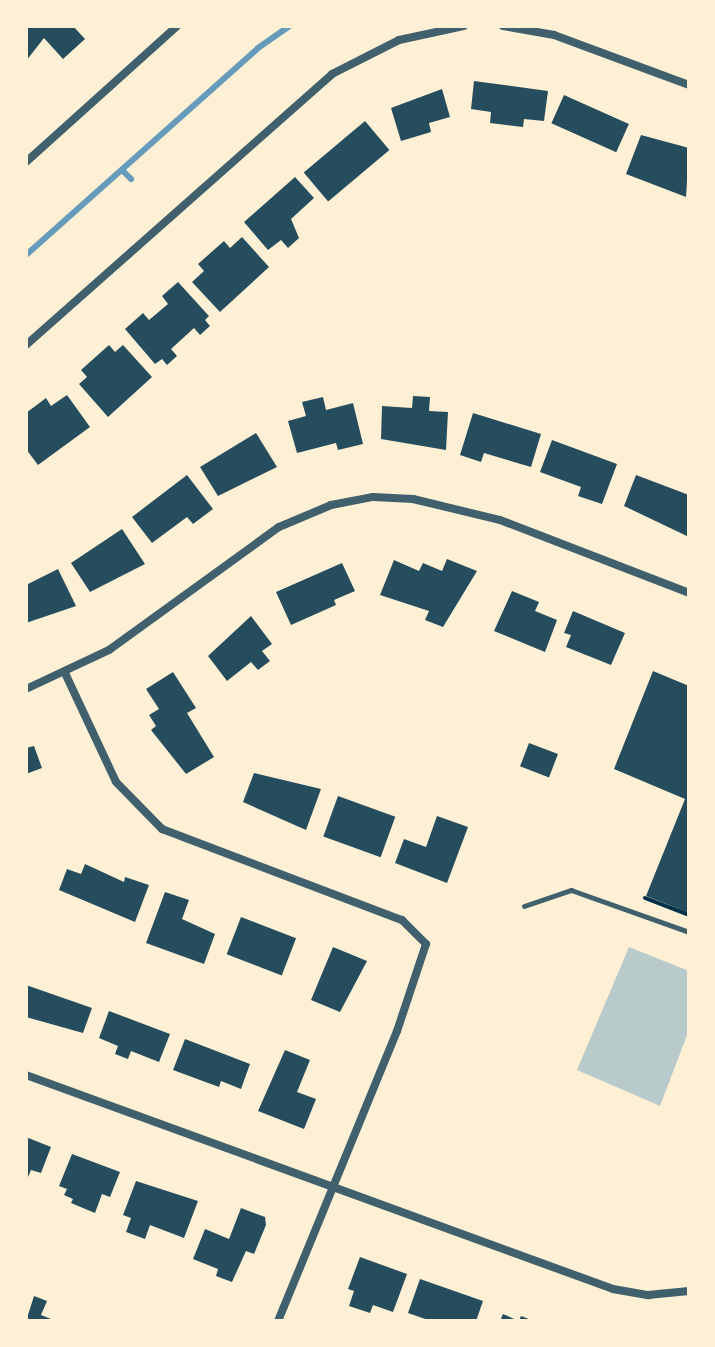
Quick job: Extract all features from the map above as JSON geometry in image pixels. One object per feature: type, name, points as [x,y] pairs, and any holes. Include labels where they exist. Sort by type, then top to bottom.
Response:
[{"type":"street","points":[[26,162],[177,26]]},
{"type":"street","points":[[26,345],[332,74],[399,40],[464,26]]},
{"type":"street","points":[[503,26],[554,35],[689,85]]},
{"type":"street","points":[[26,689],[65,673],[149,623],[279,527],[331,505],[373,497],[413,499],[500,520],[689,593]]},
{"type":"street","points":[[65,673],[116,782],[162,829],[369,907],[416,931],[426,944],[423,960],[278,1321]]},
{"type":"street","points":[[26,1075],[613,1289],[648,1295],[689,1291]]},
{"type":"lane","points":[[524,906],[571,890],[689,932]]},
{"type":"path","points":[[645,898],[689,915]]},
{"type":"shaded area","points":[[629,947],[689,971],[689,1030],[660,1106],[577,1070]]},
{"type":"building","points":[[26,26],[73,26],[85,39],[63,59],[44,38],[26,61]]},
{"type":"building","points":[[474,81],[548,91],[544,121],[524,119],[523,127],[490,123],[491,112],[471,109]]},
{"type":"building","points":[[442,89],[450,117],[429,123],[431,132],[401,141],[391,108]]},
{"type":"building","points":[[564,95],[629,124],[616,152],[551,123]]},
{"type":"building","points":[[365,121],[389,150],[328,202],[304,172]]},
{"type":"building","points":[[641,135],[689,148],[686,197],[626,174]]},
{"type":"building","points":[[295,177],[314,198],[291,219],[299,238],[288,248],[281,240],[268,250],[244,222]]},
{"type":"building","points":[[242,237],[269,267],[220,312],[192,282],[204,271],[198,264],[224,241],[230,248]]},
{"type":"building","points":[[178,282],[209,316],[205,320],[210,326],[200,335],[194,328],[171,349],[177,356],[167,365],[162,359],[155,364],[125,329],[143,313],[149,320],[168,304],[162,296]]},
{"type":"building","points":[[109,345],[115,352],[123,345],[152,377],[108,417],[79,384],[87,377],[81,370]]},
{"type":"building","points":[[67,395],[90,427],[38,465],[26,449],[26,413],[46,398],[51,406]]},
{"type":"building","points":[[413,396],[430,397],[429,411],[448,412],[446,450],[381,439],[382,406],[412,408]]},
{"type":"building","points":[[323,397],[326,410],[353,403],[363,444],[338,450],[336,443],[297,453],[288,421],[306,416],[302,402]]},
{"type":"building","points":[[473,413],[541,434],[531,467],[484,453],[481,462],[460,455]]},
{"type":"building","points":[[256,433],[277,467],[218,496],[200,467]]},
{"type":"building","points":[[552,440],[617,464],[602,504],[578,496],[581,487],[540,472]]},
{"type":"building","points":[[187,475],[213,509],[193,524],[187,517],[152,543],[132,517]]},
{"type":"building","points":[[636,475],[689,495],[689,537],[624,506]]},
{"type":"building","points":[[122,529],[145,564],[90,592],[71,563]]},
{"type":"building","points":[[447,559],[477,571],[443,627],[425,620],[429,611],[380,595],[394,560],[419,571],[423,563],[442,571]]},
{"type":"building","points":[[342,563],[355,591],[334,600],[336,605],[291,625],[276,592]]},
{"type":"building","points":[[58,569],[76,606],[26,623],[26,585]]},
{"type":"building","points":[[512,591],[539,602],[535,611],[557,620],[545,652],[494,631]]},
{"type":"building","points":[[573,611],[625,633],[611,665],[566,647],[571,635],[564,633]]},
{"type":"building","points":[[251,616],[272,644],[262,651],[270,661],[258,670],[251,662],[227,681],[208,656]]},
{"type":"building","points":[[653,671],[689,686],[689,913],[646,896],[685,799],[614,769]]},
{"type":"building","points":[[173,672],[196,708],[187,713],[214,757],[186,774],[151,730],[156,726],[149,715],[159,709],[146,689]]},
{"type":"building","points":[[529,743],[558,754],[549,777],[520,766]]},
{"type":"building","points":[[34,746],[42,768],[26,774],[26,748]]},
{"type":"building","points":[[254,773],[321,789],[306,830],[243,802]]},
{"type":"building","points":[[338,796],[395,817],[381,857],[323,836]]},
{"type":"building","points":[[437,816],[468,827],[447,883],[395,863],[404,839],[426,847]]},
{"type":"building","points":[[85,864],[124,882],[125,877],[149,885],[135,922],[59,890],[67,869],[81,874]]},
{"type":"building","points":[[165,892],[189,900],[182,919],[215,934],[204,964],[146,943]]},
{"type":"building","points":[[241,917],[296,938],[282,975],[227,954]]},
{"type":"building","points":[[333,947],[367,961],[340,1012],[311,1000]]},
{"type":"building","points":[[26,985],[92,1008],[83,1033],[26,1017]]},
{"type":"building","points":[[109,1011],[170,1034],[159,1062],[131,1051],[128,1059],[115,1054],[118,1046],[99,1038]]},
{"type":"building","points":[[185,1039],[250,1064],[241,1089],[221,1081],[219,1087],[173,1070]]},
{"type":"building","points":[[285,1050],[310,1060],[297,1092],[316,1099],[304,1129],[258,1111]]},
{"type":"building","points":[[26,1137],[51,1147],[41,1173],[31,1170],[26,1182]]},
{"type":"building","points":[[72,1154],[120,1172],[110,1197],[102,1194],[95,1213],[71,1203],[73,1199],[64,1195],[67,1189],[59,1186]]},
{"type":"building","points":[[136,1181],[198,1201],[184,1238],[150,1225],[145,1239],[126,1232],[131,1218],[123,1215]]},
{"type":"building","points":[[241,1208],[265,1217],[266,1225],[254,1254],[246,1251],[232,1282],[216,1276],[218,1269],[193,1259],[205,1229],[229,1239]]},
{"type":"building","points":[[360,1257],[407,1274],[393,1312],[373,1305],[370,1313],[349,1306],[354,1291],[348,1289]]},
{"type":"building","points":[[420,1279],[483,1301],[476,1321],[431,1321],[408,1313]]},
{"type":"building","points":[[34,1296],[47,1301],[41,1315],[56,1321],[26,1321]]},
{"type":"building","points":[[503,1314],[519,1321],[500,1321]]},
{"type":"waterway","points":[[26,255],[258,48],[289,26]]},
{"type":"waterway","points":[[122,170],[131,179]]}]
